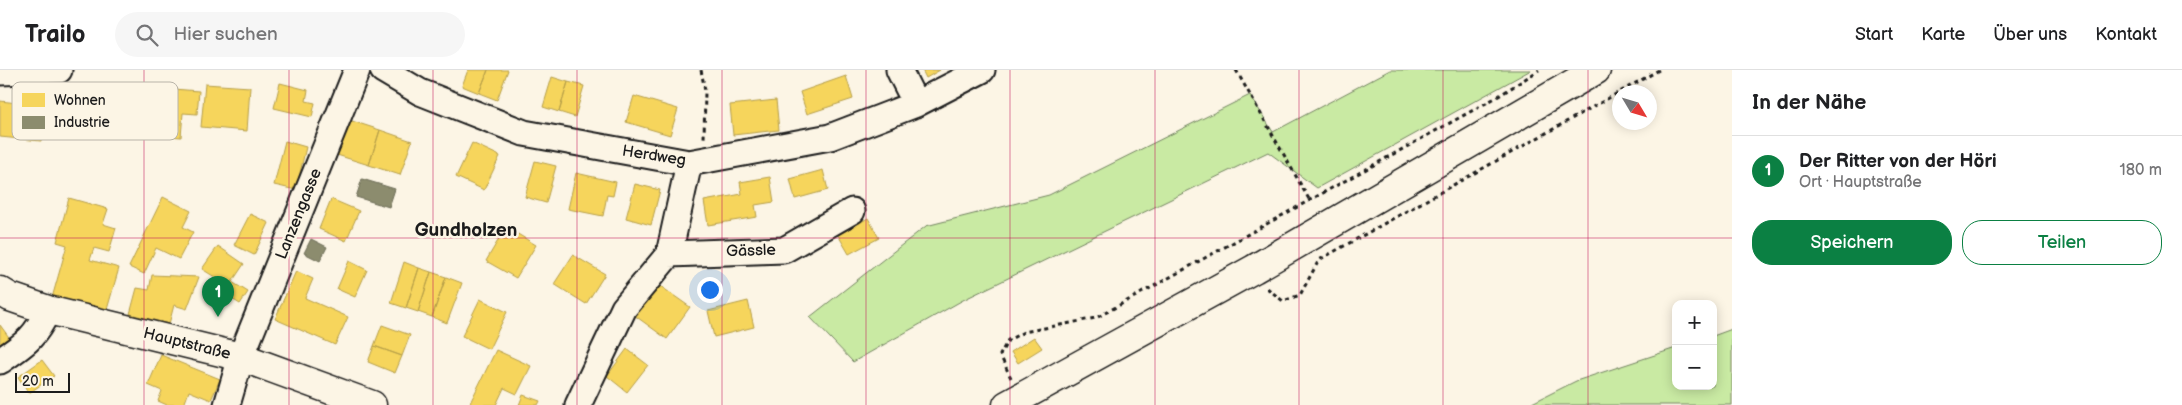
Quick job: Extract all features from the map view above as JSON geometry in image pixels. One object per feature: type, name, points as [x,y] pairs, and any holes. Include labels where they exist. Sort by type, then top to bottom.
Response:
[{"type":"main road","points":[[1014,401],[1254,268],[1596,70]]},
{"type":"main road","name":"Hauptstraße","points":[[0,291],[48,310],[241,357],[372,405]]},
{"type":"street","points":[[0,72],[59,70]]},
{"type":"street","name":"Lanzengasse","points":[[227,405],[241,357],[358,70]]},
{"type":"street","name":"Herdweg","points":[[384,70],[420,92],[524,133],[696,162],[830,137],[916,104],[982,70]]},
{"type":"street","points":[[899,70],[916,104]]},
{"type":"street","points":[[578,405],[624,308],[669,254],[696,162]]},
{"type":"street","name":"Gässle","points":[[669,254],[784,250],[852,211]]},
{"type":"street","points":[[0,361],[24,345],[39,331],[48,310]]},
{"type":"path","points":[[696,162],[705,91],[701,70]]},
{"type":"path","points":[[1236,70],[1310,201]]},
{"type":"path","points":[[1014,401],[1000,355],[1008,340],[1024,332],[1096,318],[1497,98],[1539,70]]},
{"type":"path","points":[[1254,268],[1269,290],[1283,301],[1300,295],[1319,260],[1659,70]]},
{"type":"green space","points":[[1390,70],[1531,70],[1317,188],[1268,152],[963,300],[853,362],[810,317],[926,226],[1049,195],[1250,95],[1273,132]]},
{"type":"green space","points":[[1732,329],[1732,405],[1528,405],[1576,381],[1672,349],[1672,390],[1717,390],[1717,335]]},
{"type":"building: Wohnen","points":[[468,70],[488,70],[479,93],[462,86]]},
{"type":"building: Wohnen","points":[[488,70],[508,70],[497,100],[479,93]]},
{"type":"building: Wohnen","points":[[922,70],[940,70],[926,78]]},
{"type":"building: Wohnen","points":[[846,76],[853,99],[807,114],[800,92]]},
{"type":"building: Wohnen","points":[[552,77],[568,82],[559,112],[543,107]]},
{"type":"building: Wohnen","points":[[568,82],[584,86],[575,117],[559,112]]},
{"type":"building: Wohnen","points":[[280,83],[308,90],[306,101],[315,103],[312,117],[274,108]]},
{"type":"building: Wohnen","points":[[205,84],[250,87],[247,131],[201,127]]},
{"type":"building: Wohnen","points":[[178,89],[199,91],[197,114],[183,113],[181,137],[178,137]]},
{"type":"building: Wohnen","points":[[634,96],[678,109],[670,135],[626,122]]},
{"type":"building: Wohnen","points":[[776,100],[779,130],[733,135],[730,105]]},
{"type":"building: Wohnen","points":[[0,101],[12,102],[12,138],[0,137]]},
{"type":"building: Wohnen","points":[[349,120],[380,130],[369,165],[337,155]]},
{"type":"building: Wohnen","points":[[380,130],[412,141],[400,175],[369,165]]},
{"type":"building: Wohnen","points":[[285,141],[306,147],[296,190],[274,185]]},
{"type":"building: Wohnen","points":[[472,143],[500,156],[484,190],[456,177]]},
{"type":"building: Wohnen","points":[[535,161],[556,166],[546,203],[525,197]]},
{"type":"building: Wohnen","points":[[823,170],[828,190],[795,199],[790,179]]},
{"type":"building: Wohnen","points":[[576,173],[616,182],[613,196],[607,195],[603,216],[568,209]]},
{"type":"building: Wohnen","points":[[770,177],[774,202],[755,205],[757,217],[708,225],[704,201],[742,194],[740,182]]},
{"type":"building: Wohnen","points":[[635,184],[660,190],[651,225],[626,218]]},
{"type":"building: Wohnen","points":[[163,197],[191,211],[183,227],[193,232],[179,259],[156,248],[144,274],[129,267]]},
{"type":"building: Wohnen","points":[[69,198],[108,209],[103,224],[116,228],[109,252],[94,248],[90,260],[119,268],[106,313],[52,298],[67,245],[57,242]]},
{"type":"building: Wohnen","points":[[331,199],[359,211],[346,241],[319,229]]},
{"type":"building: Wohnen","points":[[250,214],[269,223],[254,255],[234,245]]},
{"type":"building: Wohnen","points":[[868,218],[879,238],[849,254],[838,235]]},
{"type":"building: Wohnen","points":[[506,227],[536,245],[516,278],[486,261]]},
{"type":"building: Wohnen","points":[[218,246],[244,264],[232,282],[248,292],[240,304],[221,292],[226,284],[202,269]]},
{"type":"building: Wohnen","points":[[573,255],[605,274],[586,304],[554,284]]},
{"type":"building: Wohnen","points":[[349,261],[367,270],[355,297],[337,289]]},
{"type":"building: Wohnen","points":[[404,262],[419,268],[406,308],[391,303]]},
{"type":"building: Wohnen","points":[[419,268],[431,272],[418,312],[406,308]]},
{"type":"building: Wohnen","points":[[296,271],[313,279],[305,298],[348,317],[335,345],[275,319]]},
{"type":"building: Wohnen","points":[[431,272],[446,277],[432,317],[418,312]]},
{"type":"building: Wohnen","points":[[152,275],[199,277],[187,309],[174,305],[169,324],[130,314],[137,288],[149,290]]},
{"type":"building: Wohnen","points":[[446,277],[462,283],[447,323],[432,317]]},
{"type":"building: Wohnen","points":[[656,283],[690,307],[667,339],[634,315]]},
{"type":"building: Wohnen","points":[[480,299],[507,312],[489,349],[462,336]]},
{"type":"building: Wohnen","points":[[748,301],[754,327],[714,337],[708,311]]},
{"type":"building: Wohnen","points":[[0,325],[11,340],[0,349]]},
{"type":"building: Wohnen","points":[[382,325],[410,335],[402,356],[374,346]]},
{"type":"building: Wohnen","points":[[1034,337],[1042,348],[1018,363],[1011,352]]},
{"type":"building: Wohnen","points":[[374,346],[402,356],[395,373],[368,362]]},
{"type":"building: Wohnen","points":[[627,349],[648,365],[627,392],[607,376]]},
{"type":"building: Wohnen","points":[[496,350],[531,366],[517,394],[504,388],[496,405],[469,405]]},
{"type":"building: Wohnen","points":[[161,355],[220,379],[211,400],[189,391],[184,405],[167,405],[158,401],[162,391],[148,385]]},
{"type":"building: Wohnen","points":[[42,360],[54,376],[29,393],[18,377]]},
{"type":"building: Wohnen","points":[[523,395],[540,401],[538,405],[519,405]]},
{"type":"building: Industrie","points":[[362,179],[395,189],[389,207],[356,197]]},
{"type":"building: Industrie","points":[[311,239],[327,247],[320,261],[304,253]]},
{"type":"place","name":"Der Ritter von der Höri","points":[[218,317]]},
{"type":"district","name":"Gundholzen","points":[[466,230]]}]
